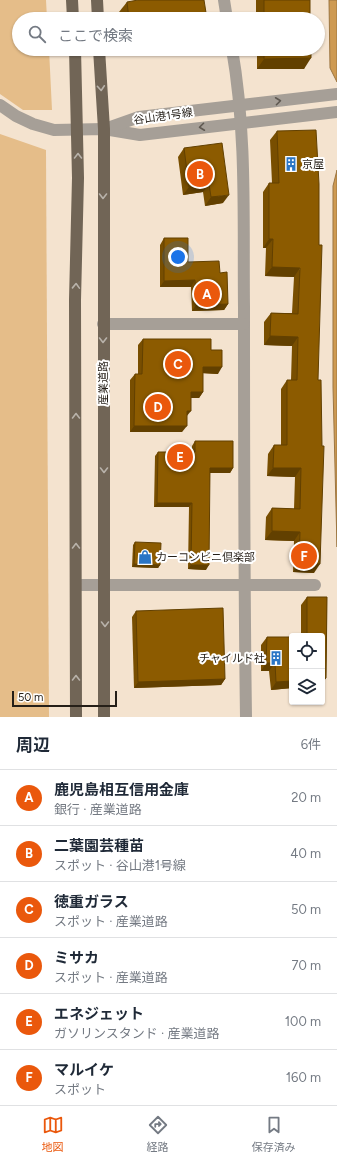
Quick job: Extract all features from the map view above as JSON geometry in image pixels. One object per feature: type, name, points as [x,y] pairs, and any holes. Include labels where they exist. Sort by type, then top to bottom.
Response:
[{"type":"main road","points":[[72,0],[73,12]]},
{"type":"main road","points":[[97,0],[98,12]]},
{"type":"main road","points":[[75,56],[78,129],[75,300],[77,585],[76,717]]},
{"type":"main road","name":"産業道路","points":[[99,56],[104,129],[104,717]]},
{"type":"street","points":[[224,0],[227,12]]},
{"type":"street","points":[[233,56],[237,79],[243,153],[244,585],[246,717]]},
{"type":"street","name":"谷山港1号線","points":[[104,129],[139,117],[334,95]]},
{"type":"street","points":[[0,105],[16,116],[33,124],[54,130],[104,129]]},
{"type":"street","name":"谷山港1号線","points":[[104,129],[140,135],[240,122],[334,113]]},
{"type":"street","points":[[103,324],[244,324]]},
{"type":"street","points":[[77,585],[315,585]]},
{"type":"shaded area","points":[[0,0],[46,0],[47,12],[12,12],[12,56],[49,56],[52,110],[23,110],[0,94]]},
{"type":"shaded area","points":[[329,0],[337,0],[337,82],[330,68]]},
{"type":"shaded area","points":[[0,134],[46,150],[49,717],[0,717]]},
{"type":"shaded area","points":[[337,170],[337,547],[333,387],[333,186]]},
{"type":"building","points":[[138,0],[204,0],[206,12],[128,12],[127,2]]},
{"type":"building","points":[[264,0],[310,0],[310,12],[264,12]]},
{"type":"building","points":[[264,56],[311,56],[311,58],[264,59]]},
{"type":"building","points":[[316,130],[319,184],[319,245],[322,245],[318,380],[321,380],[322,446],[324,446],[320,564],[299,563],[300,532],[272,531],[272,508],[300,509],[301,468],[273,468],[274,445],[287,445],[287,380],[297,380],[298,337],[270,336],[271,313],[298,314],[300,268],[272,267],[273,239],[269,239],[269,183],[279,183],[277,131]]},
{"type":"building","points":[[222,143],[229,195],[211,197],[209,184],[189,187],[184,148]]},
{"type":"building","points":[[164,238],[188,238],[188,262],[219,261],[220,273],[227,272],[228,304],[196,305],[195,280],[164,281]]},
{"type":"building","points":[[143,339],[211,339],[211,350],[222,350],[222,367],[203,367],[203,392],[191,392],[191,411],[187,411],[187,426],[134,426],[135,374],[142,374]]},
{"type":"building","points":[[195,441],[233,441],[233,468],[210,468],[209,565],[191,565],[192,503],[157,503],[158,452],[195,452]]},
{"type":"building","name":"カーコンビニ倶楽部","points":[[135,542],[161,543],[160,565],[134,564]]},
{"type":"building","points":[[307,597],[327,597],[326,678],[325,633],[307,633]]},
{"type":"building","points":[[223,608],[225,679],[138,682],[136,611]]},
{"type":"building","name":"チャイルド社","points":[[267,637],[289,637],[289,681],[276,682],[275,663],[266,663]]},
{"type":"place","name":"京屋","points":[[291,164]]},
{"type":"place","name":"二葉園芸種苗","points":[[200,174]]},
{"type":"place","name":"鹿児島相互信用金庫","points":[[207,294]]},
{"type":"place","name":"徳重ガラス","points":[[178,364]]},
{"type":"place","name":"ミサカ","points":[[158,407]]},
{"type":"place","name":"エネジェット","points":[[180,457]]},
{"type":"place","name":"マルイケ","points":[[304,556]]},
{"type":"place","name":"カーコンビニ倶楽部","points":[[145,557]]},
{"type":"place","name":"チャイルド社","points":[[276,658]]}]
